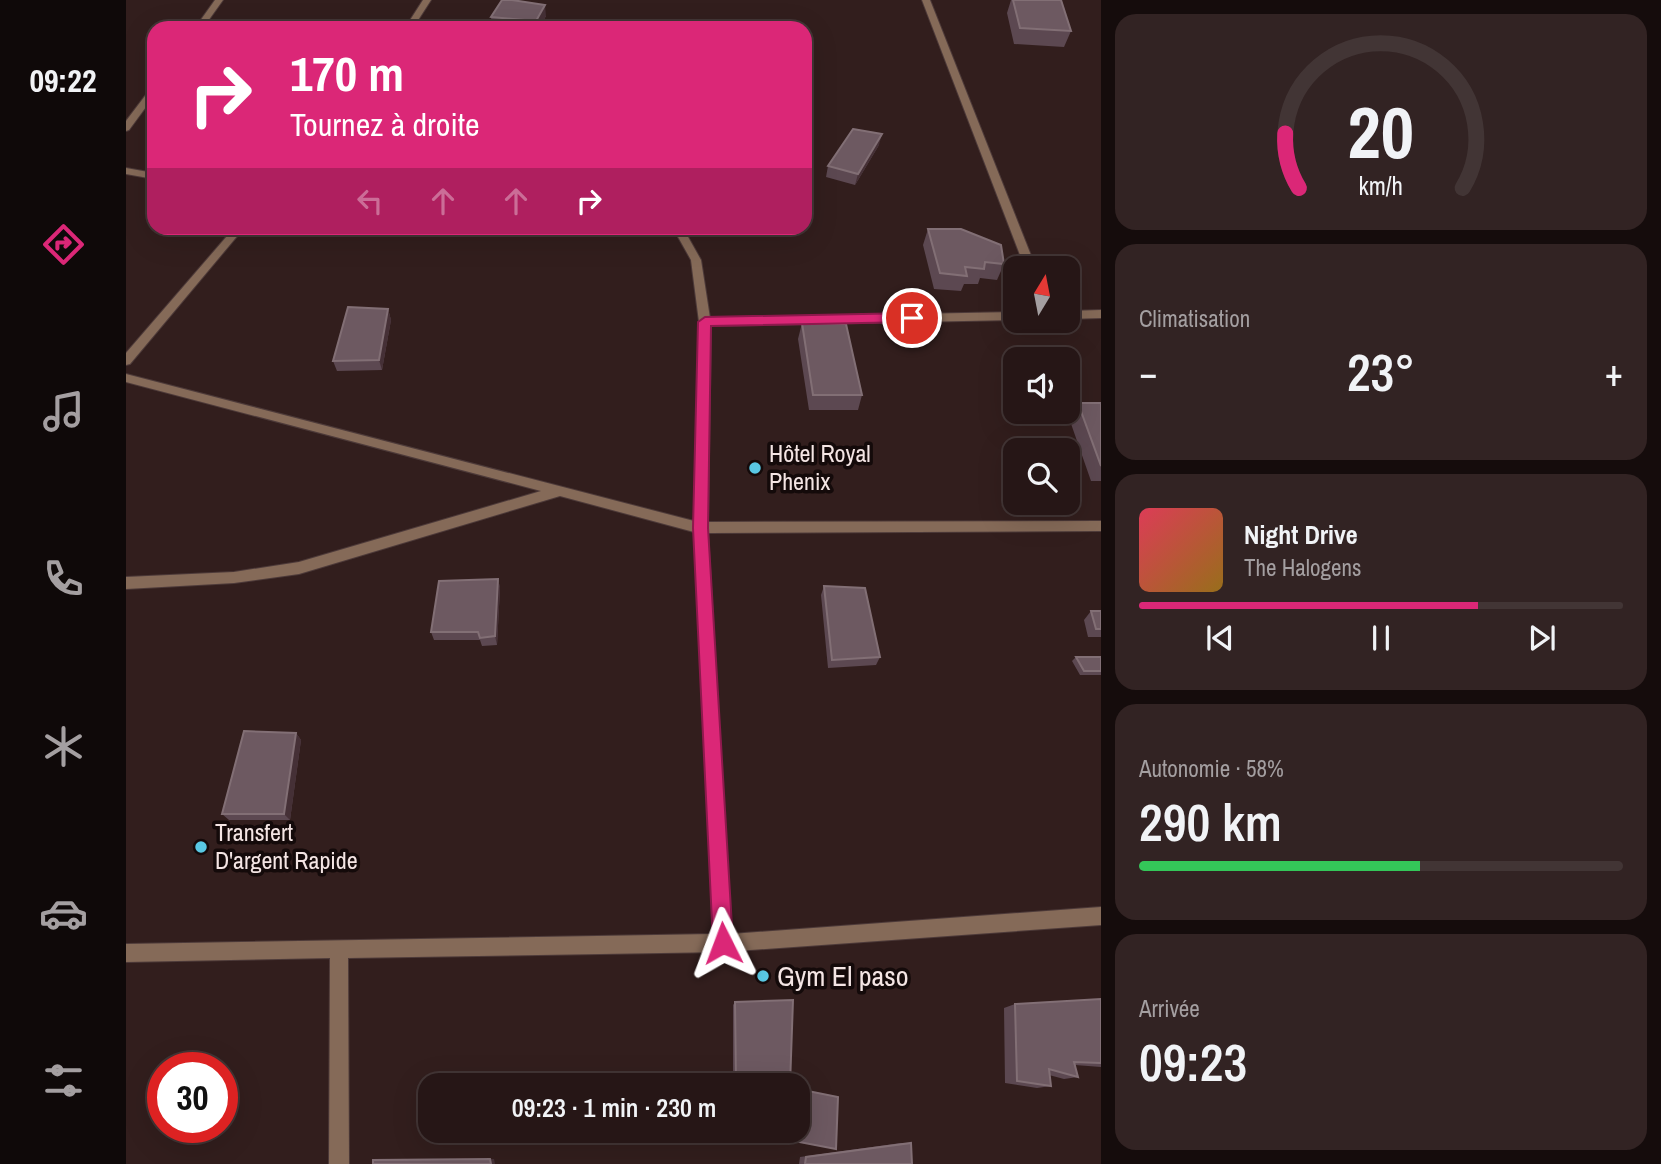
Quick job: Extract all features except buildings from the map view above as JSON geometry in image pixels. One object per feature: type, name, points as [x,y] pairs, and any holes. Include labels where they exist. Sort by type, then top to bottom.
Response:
[{"type":"street","points":[[204,21],[219,0]]},
{"type":"street","points":[[413,21],[426,0]]},
{"type":"street","points":[[926,0],[1026,256]]},
{"type":"street","points":[[126,128],[147,100]]},
{"type":"street","points":[[126,172],[147,175]]},
{"type":"street","points":[[126,361],[233,235]]},
{"type":"street","points":[[682,235],[696,260],[705,322],[701,528],[723,943]]},
{"type":"street","points":[[1080,315],[1101,314]]},
{"type":"street","points":[[705,322],[1003,316]]},
{"type":"street","points":[[126,378],[701,528],[1101,526]]},
{"type":"street","points":[[126,583],[230,580],[278,572],[558,492]]},
{"type":"street","points":[[126,953],[723,943],[1101,916]]},
{"type":"street","points":[[339,951],[339,1164]]},
{"type":"place","name":"Hôtel Royal Phenix","points":[[755,468]]},
{"type":"place","name":"Transfert D'argent Rapide","points":[[201,847]]},
{"type":"place","name":"Gym El paso","points":[[763,976]]},
{"type":"route","points":[[723,943],[701,528],[705,322],[912,318]]}]
